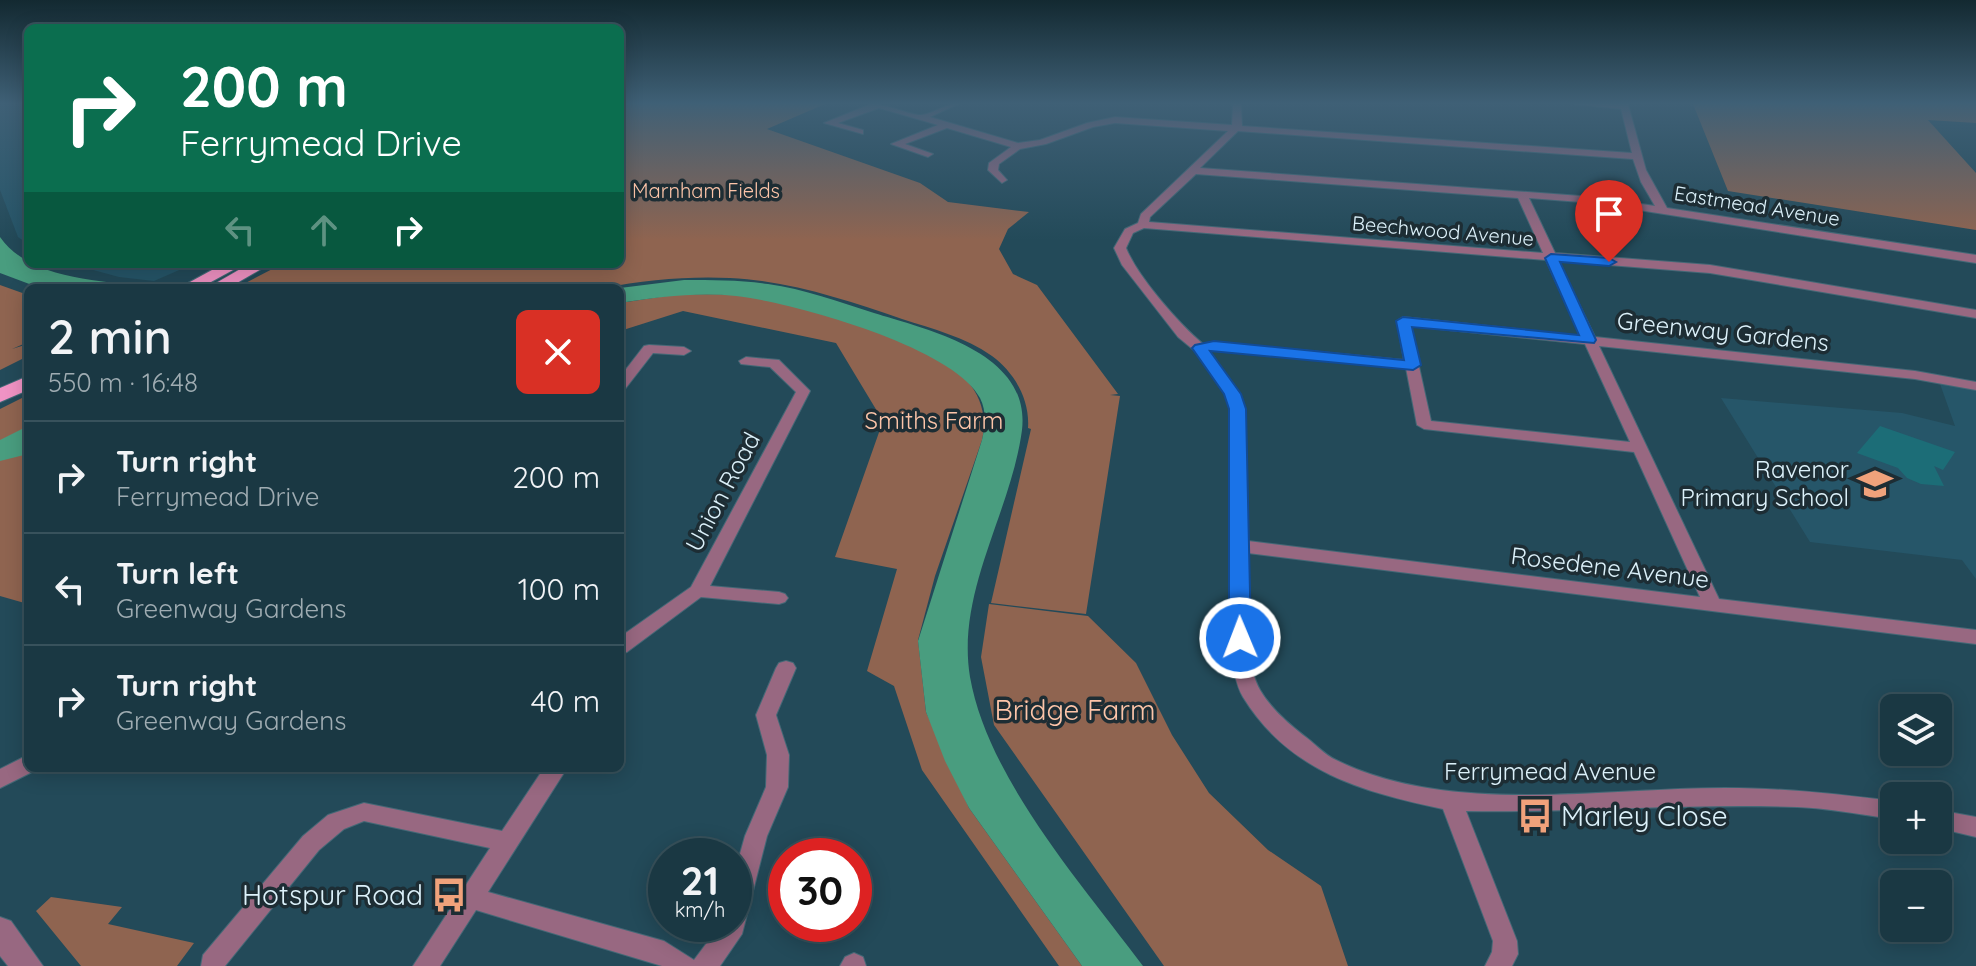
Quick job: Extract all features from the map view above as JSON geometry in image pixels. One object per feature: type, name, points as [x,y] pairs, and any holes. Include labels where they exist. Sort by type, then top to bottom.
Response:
[{"type":"highway","points":[[209,284],[231,268]]},
{"type":"highway","points":[[211,284],[252,268]]},
{"type":"highway","points":[[0,381],[24,369]]},
{"type":"highway","points":[[0,396],[24,384]]},
{"type":"street","points":[[912,149],[928,154]]},
{"type":"street","points":[[1002,180],[993,170],[994,163],[1014,149]]},
{"type":"street","name":"Ferrymead Avenue","points":[[1214,149],[1199,163],[1196,171],[1185,177],[1145,216],[1143,225],[1129,231],[1122,241],[1121,255],[1183,334],[1200,348],[1233,394],[1238,409],[1240,656],[1251,693],[1280,729],[1326,765],[1382,787],[1451,801],[1542,803],[1723,797],[1800,798],[1880,808]]},
{"type":"street","points":[[1540,149],[1635,156]]},
{"type":"street","points":[[1635,149],[1646,188],[1662,209]]},
{"type":"street","name":"Eastmead Avenue","points":[[1196,171],[1522,195],[1662,209],[1976,259]]},
{"type":"street","points":[[1522,195],[1713,605]]},
{"type":"street","name":"Beechwood Avenue","points":[[1143,225],[1710,269],[1976,314]]},
{"type":"street","name":"Greenway Gardens","points":[[1640,448],[1424,425],[1403,321],[1915,375],[1976,386]]},
{"type":"street","points":[[1200,348],[1214,346],[1413,365]]},
{"type":"street","points":[[624,381],[649,349],[684,351]]},
{"type":"street","name":"Union Road","points":[[624,644],[698,591],[803,391],[774,363],[746,361]]},
{"type":"street","name":"Rosedene Avenue","points":[[1239,546],[1976,637]]},
{"type":"street","points":[[698,591],[779,598]]},
{"type":"street","points":[[752,851],[777,787],[778,755],[766,715],[786,668]]},
{"type":"street","points":[[0,779],[24,766]]},
{"type":"street","points":[[426,966],[553,772]]},
{"type":"street","points":[[1451,801],[1505,941],[1505,954],[1498,966]]},
{"type":"street","points":[[212,963],[311,843],[336,822],[364,812],[508,842]]},
{"type":"street","points":[[1952,822],[1976,827]]},
{"type":"street","points":[[472,898],[664,953],[684,966]]},
{"type":"street","points":[[0,932],[27,966]]},
{"type":"street","points":[[704,966],[724,942]]},
{"type":"shaded area","points":[[0,149],[24,149],[24,241],[18,237],[0,190]]},
{"type":"shaded area","points":[[0,237],[24,258],[24,268],[44,268],[70,276],[122,284],[29,284],[0,273]]},
{"type":"shaded area","points":[[86,268],[184,268],[154,281],[119,277]]},
{"type":"shaded area","points":[[684,280],[737,281],[795,289],[947,337],[993,363],[1010,381],[1020,403],[1022,430],[1007,492],[977,583],[968,645],[970,677],[980,715],[996,754],[1017,792],[1066,865],[1143,966],[1082,966],[969,808],[945,761],[926,712],[918,641],[982,440],[985,424],[980,398],[964,379],[939,361],[831,317],[736,296],[678,296],[624,303],[624,288]]},
{"type":"shaded area","name":"Ravenor Primary School","points":[[1939,381],[1976,387],[1976,579],[1962,560],[1810,542],[1721,398],[1902,413],[1955,426]]},
{"type":"shaded area","points":[[24,428],[24,455],[0,461],[0,440]]},
{"type":"green space","name":"Marnham Fields","points":[[624,149],[824,149],[920,183],[948,202],[1029,212],[1008,229],[999,249],[1013,274],[1037,285],[1118,394],[1110,395],[1120,396],[1086,614],[991,603],[1031,429],[1028,428],[1024,397],[1008,370],[982,349],[948,334],[818,292],[730,278],[666,279],[624,285],[244,284],[274,268],[624,268]]},
{"type":"green space","points":[[1711,149],[1954,149],[1976,173],[1976,230],[1728,191]]},
{"type":"green space","points":[[0,285],[24,294],[24,344],[12,349],[24,345],[24,358],[0,370]]},
{"type":"green space","name":"Smiths Farm","points":[[679,294],[769,298],[909,343],[935,355],[957,371],[974,390],[983,413],[982,440],[935,576],[918,640],[926,712],[969,808],[1082,966],[1059,966],[922,770],[894,686],[867,671],[897,569],[835,557],[883,421],[836,343],[683,311],[624,330],[624,302]]},
{"type":"green space","points":[[24,397],[24,603],[0,596],[0,409]]},
{"type":"green space","name":"Bridge Farm","points":[[989,604],[1088,616],[1136,663],[1172,735],[1209,793],[1268,850],[1321,886],[1348,966],[1164,966],[994,725],[981,657]]},
{"type":"green space","points":[[51,897],[122,907],[108,924],[194,943],[177,966],[81,966],[36,911]]},
{"type":"building","name":"Ravenor Primary School","points":[[1880,426],[1955,452],[1943,470],[1934,466],[1944,486],[1921,484],[1907,478],[1898,468],[1857,453]]},
{"type":"place","name":"Ravenor Primary School","points":[[1875,484]]},
{"type":"place","name":"Marley Close","points":[[1535,816]]},
{"type":"place","name":"Hotspur Road","points":[[449,895]]},
{"type":"route","points":[[1240,638],[1238,409],[1233,394],[1200,348],[1214,346],[1413,365],[1403,321],[1589,340],[1551,258],[1609,262]]}]
